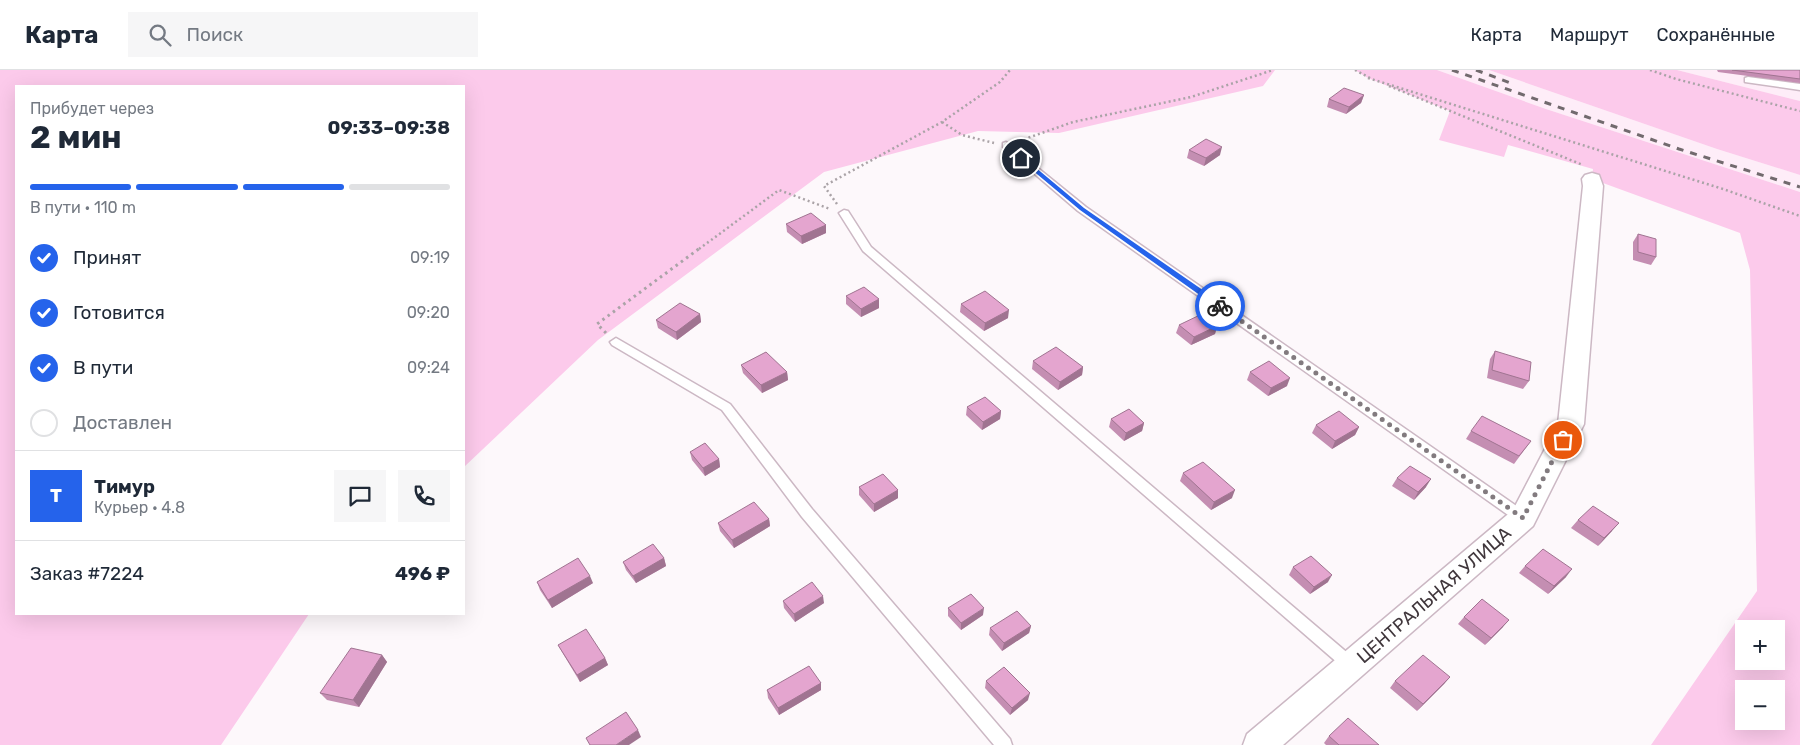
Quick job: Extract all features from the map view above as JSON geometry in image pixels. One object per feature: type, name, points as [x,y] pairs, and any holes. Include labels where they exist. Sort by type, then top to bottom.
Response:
[{"type":"street","name":"ЦЕНТРАЛЬНАЯ УЛИЦА","points":[[1259,745],[1523,518],[1571,424],[1593,186],[1592,179]]},
{"type":"lane","points":[[1748,80],[1800,87]]},
{"type":"lane","points":[[1006,145],[1082,209],[1523,518]]},
{"type":"lane","points":[[844,213],[867,249],[1352,666]]},
{"type":"lane","points":[[616,342],[726,407],[807,513],[1004,745]]},
{"type":"path","points":[[844,213],[824,186],[942,122],[1000,82],[1010,70]]},
{"type":"path","points":[[942,122],[962,135],[1006,145],[1073,122],[1191,97],[1273,70]]},
{"type":"path","points":[[1355,70],[1368,78],[1593,169],[1592,179]]},
{"type":"path","points":[[1650,70],[1676,79],[1800,111]]},
{"type":"path","points":[[1368,78],[1723,189],[1800,216]]},
{"type":"path","points":[[616,342],[597,324],[779,190],[844,213]]},
{"type":"shaded area","points":[[0,70],[1275,70],[1263,86],[1059,133],[978,131],[824,172],[598,340],[465,466],[465,85],[15,85],[15,615],[308,615],[221,745],[0,745]]},
{"type":"shaded area","points":[[1355,70],[1437,70],[1546,109],[1800,192],[1800,745],[1651,745],[1735,623],[1735,670],[1785,670],[1785,620],[1737,620],[1757,591],[1750,270],[1740,233],[1592,179],[1593,169],[1508,145],[1504,157],[1439,140],[1450,111],[1368,78]]},
{"type":"shaded area","points":[[1437,70],[1489,70],[1717,149],[1800,175],[1800,192],[1546,109]]},
{"type":"shaded area","points":[[1489,70],[1677,70],[1800,101],[1800,175],[1717,149]]},
{"type":"shaded area","points":[[1677,70],[1800,70],[1800,101]]},
{"type":"building","points":[[1732,70],[1800,70],[1800,79]]},
{"type":"building","points":[[1344,88],[1364,95],[1349,107],[1329,99]]},
{"type":"building","points":[[1206,139],[1222,147],[1206,158],[1189,150]]},
{"type":"building","points":[[811,213],[826,225],[801,236],[786,224]]},
{"type":"building","points":[[1638,234],[1656,239],[1656,257],[1638,252]]},
{"type":"building","points":[[864,287],[879,299],[861,309],[846,296]]},
{"type":"building","points":[[985,291],[1009,310],[985,323],[961,304]]},
{"type":"building","points":[[680,303],[700,314],[676,332],[656,320]]},
{"type":"building","points":[[1202,314],[1217,326],[1194,337],[1179,325]]},
{"type":"building","points":[[1056,347],[1083,367],[1060,382],[1033,361]]},
{"type":"building","points":[[1495,351],[1531,362],[1529,381],[1492,370]]},
{"type":"building","points":[[766,352],[787,372],[761,385],[741,365]]},
{"type":"building","points":[[1269,361],[1290,378],[1271,388],[1250,372]]},
{"type":"building","points":[[985,397],[1001,411],[983,422],[967,407]]},
{"type":"building","points":[[1129,409],[1144,423],[1126,433],[1111,419]]},
{"type":"building","points":[[1339,411],[1359,427],[1335,441],[1316,425]]},
{"type":"building","points":[[1482,416],[1531,441],[1519,456],[1471,431]]},
{"type":"building","points":[[705,443],[719,459],[703,468],[690,452]]},
{"type":"building","points":[[1203,462],[1235,490],[1214,502],[1183,473]]},
{"type":"building","points":[[1410,466],[1431,479],[1418,492],[1397,478]]},
{"type":"building","points":[[883,474],[898,490],[874,504],[859,487]]},
{"type":"building","points":[[754,502],[769,519],[732,540],[718,523]]},
{"type":"building","points":[[1593,506],[1619,523],[1604,538],[1578,520]]},
{"type":"building","points":[[653,544],[664,558],[633,576],[623,562]]},
{"type":"building","points":[[1543,549],[1572,569],[1554,586],[1525,566]]},
{"type":"building","points":[[1311,556],[1332,575],[1314,587],[1293,567]]},
{"type":"building","points":[[578,558],[590,576],[548,600],[537,582]]},
{"type":"building","points":[[812,582],[823,596],[794,614],[783,601]]},
{"type":"building","points":[[971,594],[984,608],[961,623],[948,608]]},
{"type":"building","points":[[1482,599],[1509,620],[1491,638],[1464,617]]},
{"type":"building","points":[[1017,611],[1031,626],[1004,643],[990,628]]},
{"type":"building","points":[[586,629],[605,658],[577,675],[558,645]]},
{"type":"building","points":[[351,648],[382,655],[353,700],[320,693]]},
{"type":"building","points":[[1423,655],[1450,677],[1423,704],[1395,681]]},
{"type":"building","points":[[809,666],[821,683],[778,708],[767,690]]},
{"type":"building","points":[[1004,667],[1030,693],[1012,708],[986,681]]},
{"type":"building","points":[[626,712],[638,730],[616,745],[590,745],[586,738]]},
{"type":"building","points":[[1348,718],[1379,745],[1339,745],[1329,736]]},
{"type":"railway","points":[[1452,70],[1679,149],[1800,187]]},
{"type":"railway","points":[[1476,70],[1513,84]]},
{"type":"way so far","points":[[1220,306],[1523,518],[1563,440]]},
{"type":"route","points":[[1021,158],[1082,209],[1220,306]]}]
